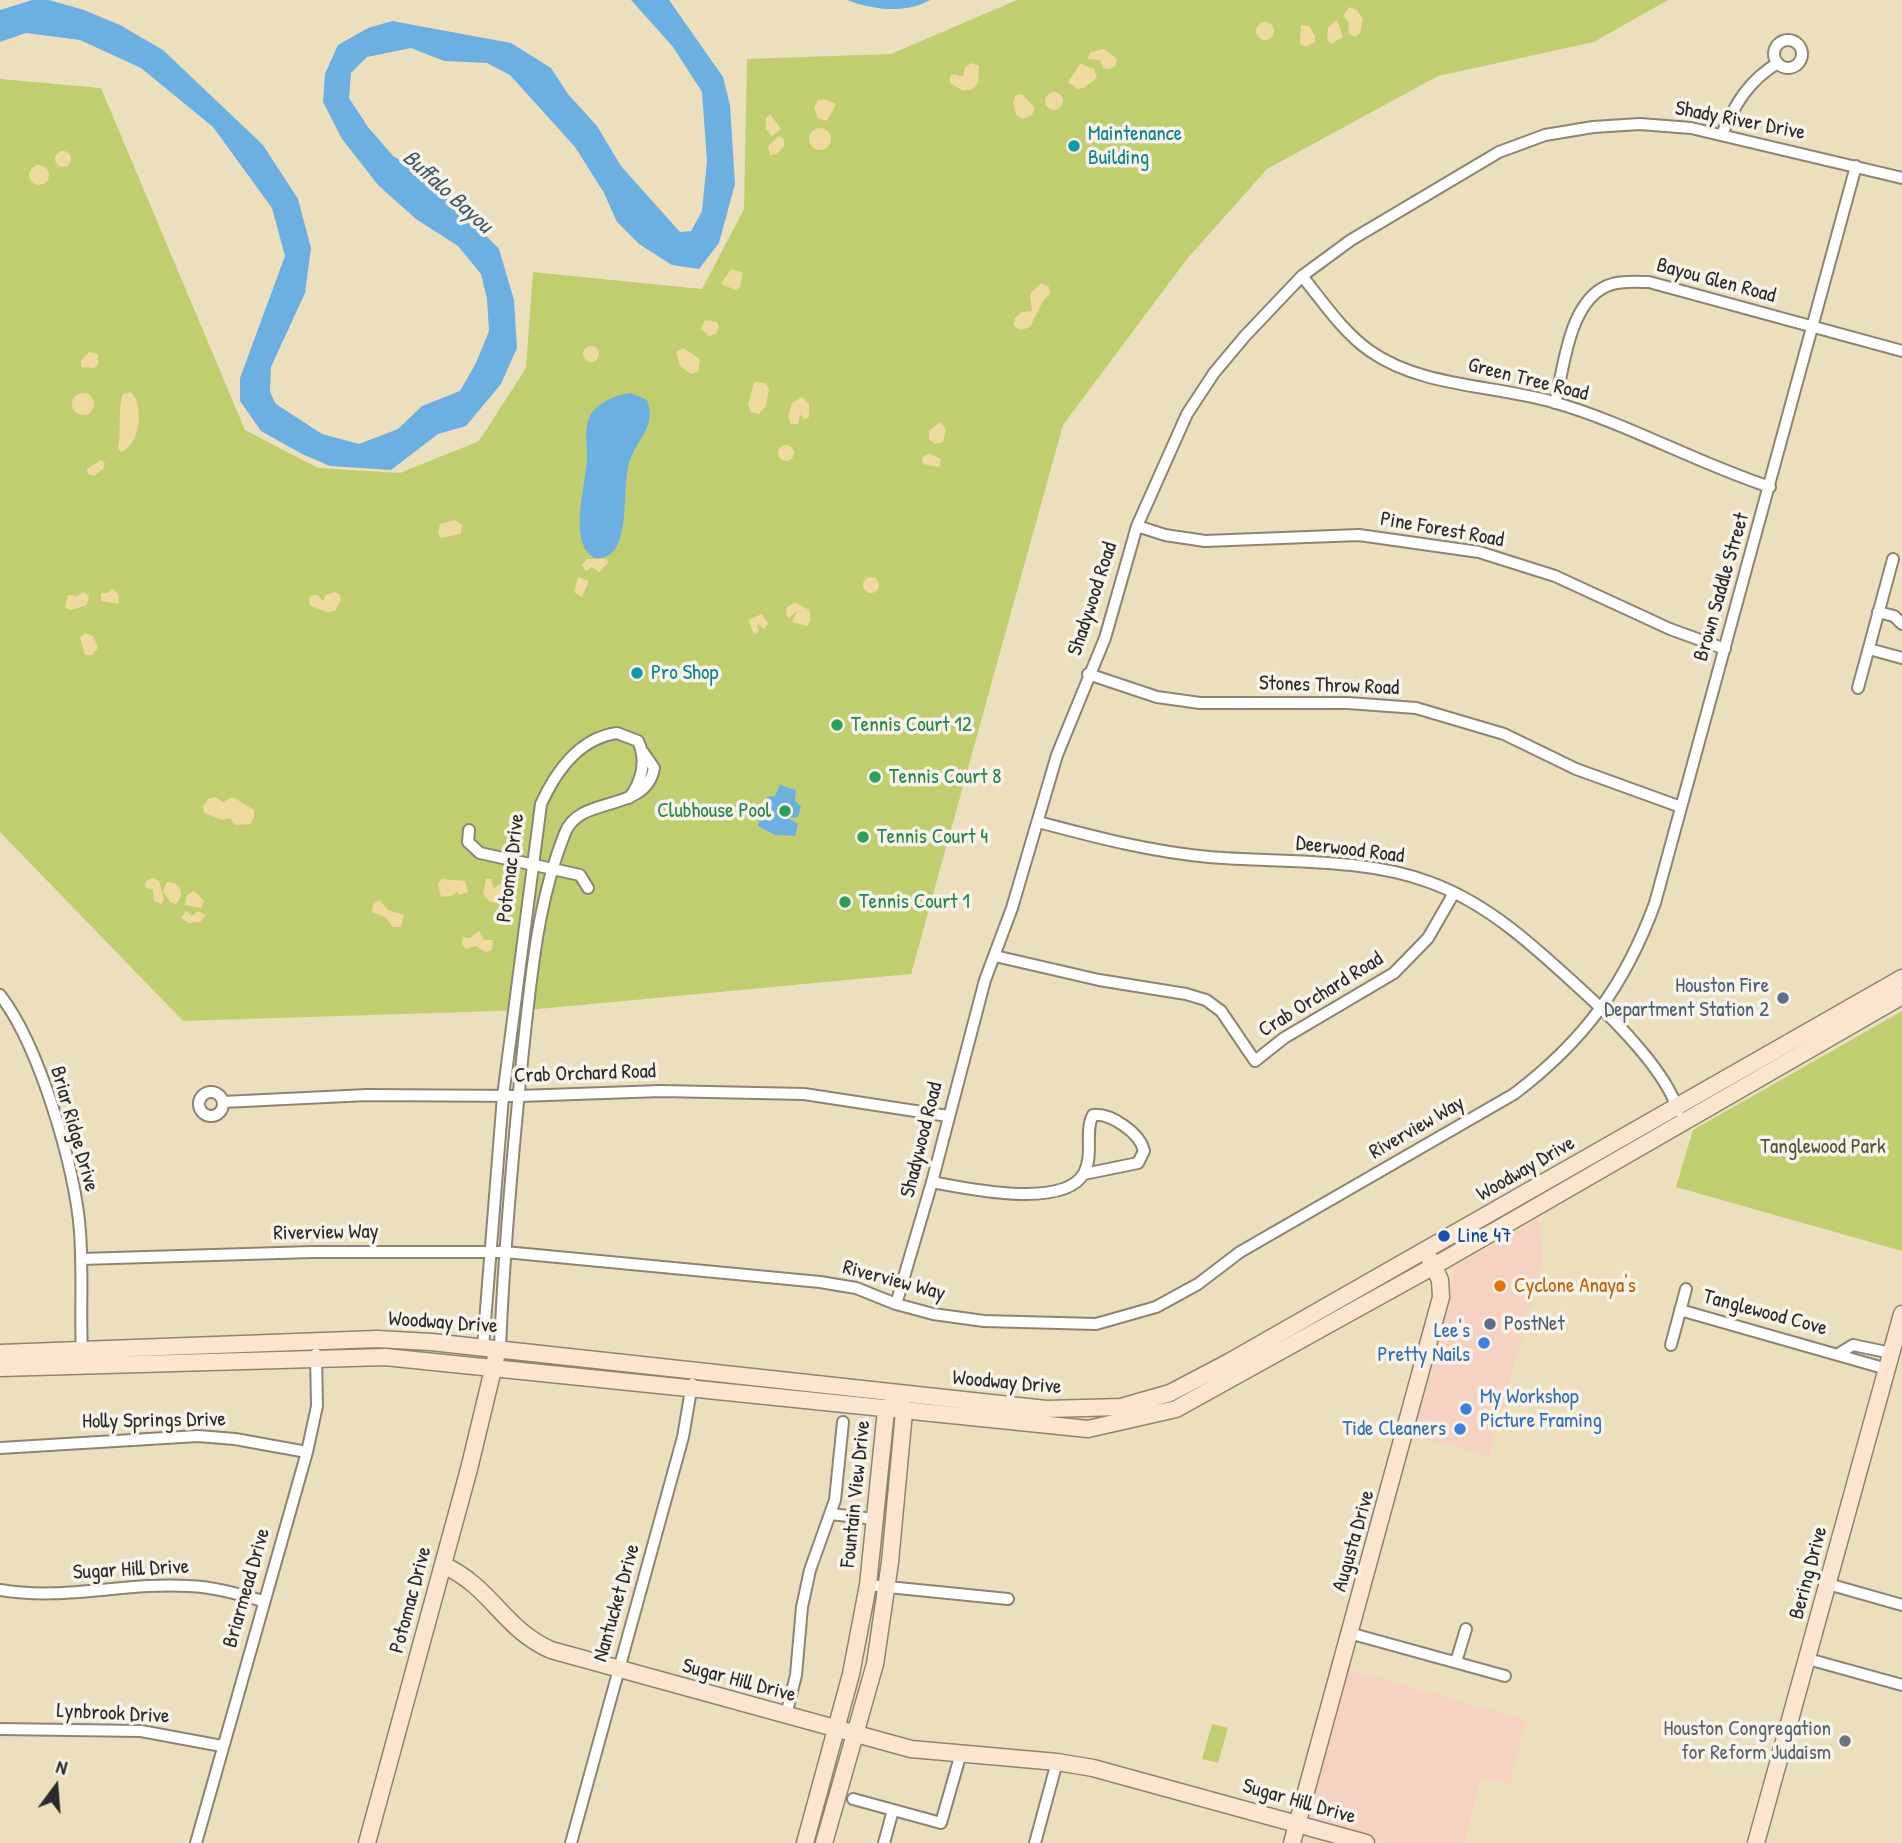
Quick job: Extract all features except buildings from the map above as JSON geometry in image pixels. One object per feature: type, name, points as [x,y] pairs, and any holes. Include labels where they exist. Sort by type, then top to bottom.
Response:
[{"type":"main road","name":"Woodway Drive","points":[[0,1353],[82,1358],[316,1361],[385,1357],[1088,1429],[1176,1409],[1303,1340],[1434,1266],[1677,1105],[1902,978]]},
{"type":"main road","name":"Woodway Drive","points":[[0,1368],[82,1358],[377,1339],[500,1348],[1045,1409],[1121,1407],[1170,1393],[1426,1251],[1682,1124],[1902,996]]},
{"type":"main road","points":[[1805,1031],[1815,1047]]},
{"type":"main road","points":[[1768,1052],[1778,1069]]},
{"type":"main road","name":"Augusta Drive","points":[[1293,1843],[1441,1297],[1440,1280],[1426,1251]]},
{"type":"main road","name":"Bering Drive","points":[[1756,1843],[1902,1314]]},
{"type":"main road","points":[[1296,1325],[1303,1340]]},
{"type":"main road","name":"Potomac Drive","points":[[483,1347],[491,1367]]},
{"type":"main road","name":"Potomac Drive","points":[[367,1843],[481,1425],[491,1367],[500,1348]]},
{"type":"main road","name":"Fountain View Drive","points":[[805,1843],[851,1674],[868,1585],[886,1410],[898,1394]]},
{"type":"main road","name":"Fountain View Drive","points":[[824,1843],[875,1664],[887,1587],[904,1412],[898,1394]]},
{"type":"main road","points":[[1043,1426],[1045,1409]]},
{"type":"main road","name":"Sugar Hill Drive","points":[[443,1565],[474,1582],[510,1622],[533,1642],[618,1670],[911,1749],[1057,1762],[1119,1774],[1366,1843]]},
{"type":"street","points":[[1722,134],[1734,106],[1749,86],[1762,72],[1778,63]]},
{"type":"street","name":"Shady River Drive","points":[[1568,131],[1640,124],[1722,134],[1902,178]]},
{"type":"street","name":"Shadywood Road","points":[[896,1304],[932,1182],[981,993],[1038,822],[1057,755],[1105,638],[1136,526],[1158,470],[1187,414],[1214,373],[1302,276],[1351,240],[1499,152],[1545,135],[1568,131]]},
{"type":"street","name":"Brown Saddle Street","points":[[1602,1009],[1641,941],[1665,871],[1856,166]]},
{"type":"street","name":"Green Tree Road","points":[[1302,276],[1340,323],[1369,351],[1397,366],[1555,402],[1633,431],[1720,470],[1770,487]]},
{"type":"street","name":"Bayou Glen Road","points":[[1555,402],[1577,318],[1600,290],[1614,284],[1649,282],[1902,351]]},
{"type":"street","name":"Pine Forest Road","points":[[1136,526],[1165,535],[1205,541],[1359,535],[1479,552],[1555,576],[1670,629],[1725,649]]},
{"type":"street","points":[[1858,688],[1893,559]]},
{"type":"street","points":[[1878,612],[1894,616],[1902,624]]},
{"type":"street","points":[[1869,649],[1902,658]]},
{"type":"street","name":"Stones Throw Road","points":[[1088,674],[1157,697],[1200,703],[1348,703],[1416,709],[1504,734],[1576,769],[1681,807]]},
{"type":"street","name":"Potomac Drive","points":[[483,1347],[503,1096],[530,862],[541,804],[552,780],[564,764],[588,744],[609,734],[632,737],[638,741],[643,752],[643,764],[635,790],[629,799],[580,816],[566,829],[538,925],[519,1096],[505,1252],[500,1348]]},
{"type":"street","name":"Deerwood Road","points":[[1038,822],[1185,855],[1380,869],[1409,875],[1454,893],[1497,918],[1536,948],[1602,1009],[1643,1053],[1677,1105],[1682,1124]]},
{"type":"street","points":[[530,862],[513,862],[480,853],[468,842],[469,830],[476,832],[475,837],[481,846],[580,875],[587,888]]},
{"type":"street","name":"Crab Orchard Road","points":[[995,956],[1099,981],[1186,994],[1206,1000],[1221,1011],[1255,1061],[1284,1038],[1394,973],[1428,938],[1454,893]]},
{"type":"street","name":"Briar Ridge Drive","points":[[0,995],[45,1084],[72,1174],[81,1259],[82,1358]]},
{"type":"street","name":"Riverview Way","points":[[81,1259],[312,1252],[505,1252],[820,1282],[856,1288],[896,1304],[933,1314],[984,1321],[1050,1325],[1096,1324],[1156,1307],[1198,1284],[1250,1246],[1514,1094],[1546,1070],[1602,1009]]},
{"type":"street","name":"Crab Orchard Road","points":[[223,1102],[334,1095],[519,1096],[661,1091],[804,1094],[948,1116]]},
{"type":"street","points":[[932,1182],[1022,1194],[1052,1192],[1075,1184],[1084,1174],[1091,1148],[1090,1121],[1093,1115],[1109,1118],[1140,1139],[1144,1151],[1138,1163],[1084,1174]]},
{"type":"street","name":"Tanglewood Cove","points":[[1671,1345],[1686,1289]]},
{"type":"street","name":"Tanglewood Cove","points":[[1680,1310],[1840,1353],[1853,1346],[1889,1361]]},
{"type":"street","name":"Briarmead Drive","points":[[196,1843],[307,1452],[317,1406],[315,1341]]},
{"type":"street","name":"Nantucket Drive","points":[[571,1843],[683,1437],[693,1371]]},
{"type":"street","points":[[786,1715],[796,1675],[802,1606],[810,1570],[831,1514],[838,1486],[843,1422]]},
{"type":"street","name":"Holly Springs Drive","points":[[0,1448],[198,1436],[235,1439],[307,1452]]},
{"type":"street","points":[[831,1514],[874,1519]]},
{"type":"street","points":[[1828,1584],[1902,1605]]},
{"type":"street","points":[[868,1585],[1008,1599]]},
{"type":"street","name":"Sugar Hill Drive","points":[[0,1590],[65,1595],[189,1586],[220,1590],[263,1601]]},
{"type":"street","points":[[1456,1662],[1466,1629]]},
{"type":"street","points":[[1349,1633],[1505,1676]]},
{"type":"street","points":[[1808,1659],[1902,1685]]},
{"type":"street","name":"Lynbrook Drive","points":[[0,1729],[141,1731],[222,1746]]},
{"type":"street","points":[[852,1799],[941,1823],[961,1753]]},
{"type":"street","points":[[1034,1843],[1057,1762]]},
{"type":"street","points":[[884,1843],[893,1810]]},
{"type":"shaded area","points":[[1539,1218],[1543,1262],[1489,1456],[1411,1435],[1456,1266]]},
{"type":"shaded area","points":[[1348,1669],[1526,1720],[1510,1784],[1481,1779],[1464,1843],[1387,1843],[1307,1822]]},
{"type":"green space","points":[[1017,0],[1668,0],[1594,42],[1438,76],[1267,169],[1187,259],[1063,425],[911,974],[528,1010],[183,1021],[0,832],[0,79],[101,88],[245,430],[318,468],[400,473],[479,441],[526,368],[533,272],[702,289],[744,209],[747,59],[891,54]]},
{"type":"green space","name":"Tanglewood Park","points":[[1902,1011],[1902,1251],[1676,1187],[1693,1130]]},
{"type":"green space","points":[[1212,1724],[1228,1728],[1218,1763],[1202,1759]]},
{"type":"sand","points":[[1349,7],[1357,10],[1363,19],[1360,33],[1355,37],[1348,33],[1349,23],[1343,16]]},
{"type":"sand","points":[[1337,20],[1343,37],[1331,44],[1327,40],[1328,27]]},
{"type":"sand","points":[[1265,22],[1271,25],[1274,31],[1271,37],[1265,40],[1259,37],[1256,31],[1259,25]]},
{"type":"sand","points":[[1301,25],[1309,26],[1315,36],[1315,42],[1306,47],[1300,44]]},
{"type":"sand","points":[[1104,49],[1117,59],[1116,65],[1110,69],[1103,68],[1100,60],[1087,59],[1091,52]]},
{"type":"sand","points":[[971,63],[979,66],[978,83],[973,89],[963,91],[950,83],[950,76],[954,74],[963,77],[965,67]]},
{"type":"sand","points":[[1080,64],[1094,69],[1097,78],[1084,88],[1077,89],[1068,82]]},
{"type":"sand","points":[[1054,92],[1060,95],[1063,101],[1060,107],[1054,110],[1048,107],[1045,101],[1048,95]]},
{"type":"sand","points":[[1022,94],[1035,108],[1032,115],[1023,119],[1016,115],[1013,102],[1016,95]]},
{"type":"sand","points":[[824,99],[836,104],[827,121],[818,118],[814,108],[818,100]]},
{"type":"sand","points":[[770,114],[781,129],[772,136],[766,129],[766,118]]},
{"type":"sand","points":[[820,128],[828,131],[831,139],[828,147],[820,150],[812,147],[809,139],[812,131]]},
{"type":"sand","points":[[779,136],[784,139],[784,146],[777,154],[770,155],[768,146]]},
{"type":"sand","points":[[63,151],[71,159],[63,167],[55,159]]},
{"type":"sand","points":[[35,165],[43,165],[49,175],[43,185],[35,185],[29,179],[29,171]]},
{"type":"sand","points":[[731,269],[743,273],[740,287],[736,290],[721,284]]},
{"type":"sand","points":[[1041,283],[1049,287],[1050,294],[1043,301],[1030,327],[1021,330],[1014,326],[1015,318],[1022,312],[1032,311],[1030,294]]},
{"type":"sand","points":[[705,320],[717,322],[719,327],[716,334],[709,336],[701,329]]},
{"type":"sand","points":[[588,346],[594,346],[599,354],[597,360],[588,362],[583,357],[583,351]]},
{"type":"sand","points":[[683,348],[700,359],[698,372],[691,374],[680,366],[676,352]]},
{"type":"sand","points":[[89,352],[98,354],[98,364],[94,368],[81,367],[81,360]]},
{"type":"sand","points":[[754,382],[765,383],[769,389],[766,406],[759,414],[751,412],[748,405]]},
{"type":"sand","points":[[131,392],[138,406],[138,424],[133,442],[121,452],[118,449],[121,400],[123,394]]},
{"type":"sand","points":[[83,393],[91,396],[94,404],[91,412],[83,415],[75,412],[72,404],[75,396]]},
{"type":"sand","points":[[802,397],[809,404],[809,417],[804,420],[800,414],[798,424],[791,424],[788,417],[792,403]]},
{"type":"sand","points":[[940,422],[946,429],[943,442],[935,444],[929,439],[929,431]]},
{"type":"sand","points":[[786,445],[794,453],[786,461],[778,453]]},
{"type":"sand","points":[[929,453],[941,459],[939,467],[923,464],[922,458]]},
{"type":"sand","points":[[101,460],[105,463],[103,469],[94,476],[88,474],[87,469]]},
{"type":"sand","points":[[455,520],[462,525],[461,534],[441,538],[438,533],[440,524]]},
{"type":"sand","points":[[587,559],[606,559],[609,562],[599,572],[592,567],[586,571],[582,565]]},
{"type":"sand","points":[[578,577],[589,581],[582,597],[574,592]]},
{"type":"sand","points":[[871,577],[877,579],[877,591],[871,593],[865,591],[863,585],[865,579]]},
{"type":"sand","points":[[112,589],[118,594],[119,604],[101,601],[101,593],[108,593]]},
{"type":"sand","points":[[83,592],[89,596],[87,605],[71,610],[65,608],[68,595],[77,596]]},
{"type":"sand","points":[[335,592],[340,595],[341,600],[335,611],[328,612],[310,606],[309,599],[312,595],[318,595],[323,601],[326,595]]},
{"type":"sand","points":[[795,602],[809,610],[811,619],[807,626],[792,622],[797,611],[789,618],[786,615],[787,607]]},
{"type":"sand","points":[[762,614],[768,624],[764,629],[757,624],[759,632],[754,634],[748,620]]},
{"type":"sand","points":[[85,633],[93,636],[98,648],[92,655],[85,655],[80,637]]},
{"type":"sand","points":[[215,797],[223,802],[233,797],[254,810],[254,818],[250,824],[235,825],[230,818],[222,820],[204,813],[203,806],[208,799]]},
{"type":"sand","points":[[153,878],[159,881],[164,899],[161,904],[154,901],[153,890],[145,887],[146,881]]},
{"type":"sand","points":[[442,879],[465,881],[468,892],[459,895],[457,891],[454,895],[441,897],[438,884]]},
{"type":"sand","points":[[486,879],[491,879],[494,888],[500,884],[505,887],[504,897],[498,903],[490,902],[483,894]]},
{"type":"sand","points":[[167,882],[174,883],[180,890],[181,896],[176,904],[171,903],[163,891]]},
{"type":"sand","points":[[194,891],[204,901],[201,908],[185,905],[187,895]]},
{"type":"sand","points":[[379,900],[388,910],[404,915],[401,927],[393,927],[385,917],[372,912],[373,904]]},
{"type":"sand","points":[[186,911],[192,916],[198,911],[206,915],[200,922],[189,923],[181,918]]},
{"type":"sand","points":[[479,931],[484,940],[493,940],[492,950],[486,952],[476,946],[466,949],[462,945],[463,937],[470,938]]},
{"type":"water","points":[[32,0],[49,0],[84,10],[120,25],[163,50],[263,145],[298,199],[311,248],[305,293],[271,367],[270,392],[276,404],[322,434],[359,444],[398,429],[422,406],[460,391],[476,363],[489,331],[487,299],[481,274],[458,246],[416,219],[378,185],[342,139],[323,102],[325,74],[338,45],[368,28],[392,21],[511,43],[551,68],[568,94],[597,126],[621,166],[680,232],[691,231],[702,211],[707,161],[702,92],[673,47],[631,0],[669,0],[723,77],[730,105],[735,184],[719,243],[699,269],[672,265],[639,244],[617,222],[604,193],[575,147],[510,75],[487,63],[444,61],[411,48],[367,57],[351,73],[349,98],[368,127],[393,156],[426,175],[499,249],[514,300],[517,348],[501,384],[466,426],[438,434],[391,470],[330,466],[261,431],[240,401],[240,378],[285,256],[272,208],[213,127],[141,68],[80,40],[26,33],[0,42],[0,10]]},
{"type":"water","points":[[847,0],[930,0],[910,7],[889,9]]},
{"type":"water","points":[[631,393],[647,400],[650,417],[630,460],[621,536],[613,552],[602,558],[595,558],[587,551],[580,527],[587,460],[587,426],[593,411],[602,403]]},
{"type":"water","name":"Clubhouse Pool","points":[[780,785],[796,790],[795,801],[801,806],[798,817],[788,818],[798,824],[795,836],[775,835],[758,826],[761,814],[773,814],[765,808],[767,797],[775,796]]},
{"type":"place","name":"Maintenance Building","points":[[1074,146]]},
{"type":"place","name":"Pro Shop","points":[[637,673]]},
{"type":"place","name":"Tennis Court 12","points":[[837,725]]},
{"type":"place","name":"Tennis Court 8","points":[[875,777]]},
{"type":"place","name":"Clubhouse Pool","points":[[785,811]]},
{"type":"place","name":"Tennis Court 4","points":[[863,837]]},
{"type":"place","name":"Tennis Court 1","points":[[845,902]]},
{"type":"place","name":"Houston Fire Department Station 2","points":[[1783,998]]},
{"type":"place","name":"Line 47","points":[[1444,1236]]},
{"type":"place","name":"Cyclone Anaya's","points":[[1500,1286]]},
{"type":"place","name":"PostNet","points":[[1490,1324]]},
{"type":"place","name":"Lee's Pretty Nails","points":[[1484,1343]]},
{"type":"place","name":"My Workshop Picture Framing","points":[[1466,1409]]},
{"type":"place","name":"Tide Cleaners","points":[[1460,1429]]},
{"type":"place","name":"Houston Congregation for Reform Judaism","points":[[1845,1741]]},
{"type":"water label","name":"Buffalo Bayou","points":[[447,192]]}]
